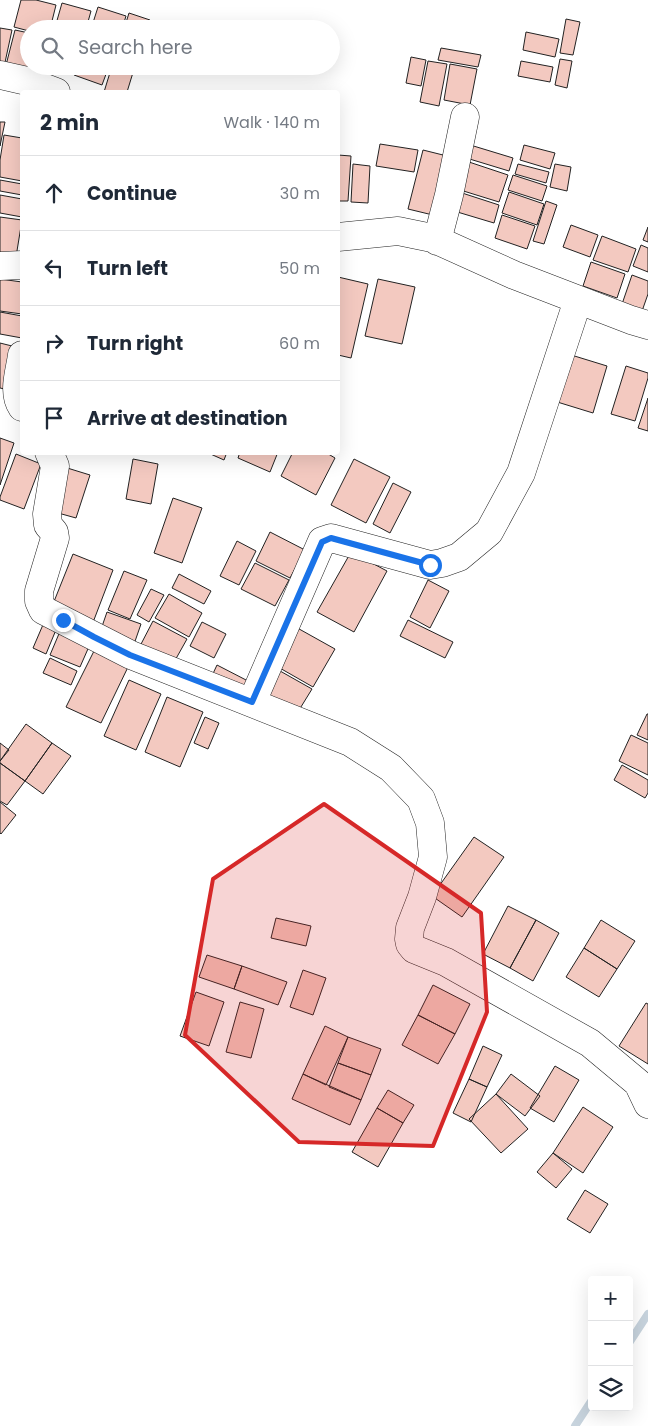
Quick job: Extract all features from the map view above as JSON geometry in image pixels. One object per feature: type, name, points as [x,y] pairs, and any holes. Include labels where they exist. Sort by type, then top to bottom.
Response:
[{"type":"street","points":[[0,76],[27,81],[51,90]]},
{"type":"street","points":[[437,241],[449,195],[465,117]]},
{"type":"street","points":[[340,237],[398,232],[432,238],[514,275],[648,325]]},
{"type":"street","points":[[0,266],[20,265]]},
{"type":"street","points":[[252,702],[322,542],[331,538],[430,565],[459,557],[489,532],[521,473],[578,300]]},
{"type":"street","points":[[20,366],[16,388],[20,403]]},
{"type":"street","points":[[50,455],[54,466],[46,514],[48,525],[54,532],[55,538],[39,591],[39,601],[43,610],[130,655],[350,742],[391,768],[421,799],[430,823],[433,857],[422,897],[410,928],[408,939],[414,949],[446,962],[590,1043],[638,1083],[648,1104]]},
{"type":"highlighted area","points":[[324,804],[481,913],[487,1012],[433,1146],[299,1142],[185,1035],[213,879]]},
{"type":"building","points":[[21,0],[36,0],[56,5],[52,20],[20,20],[20,29],[14,27]]},
{"type":"building","points":[[62,3],[91,11],[88,20],[57,20]]},
{"type":"building","points":[[98,7],[126,16],[125,20],[94,20]]},
{"type":"building","points":[[129,13],[150,20],[127,20]]},
{"type":"building","points":[[566,19],[580,22],[573,55],[560,53]]},
{"type":"building","points":[[0,28],[12,30],[4,67],[0,66]]},
{"type":"building","points":[[15,30],[20,31],[20,73],[5,69]]},
{"type":"building","points":[[526,32],[559,39],[555,57],[523,50]]},
{"type":"building","points":[[441,48],[481,55],[478,67],[438,60]]},
{"type":"building","points":[[411,57],[426,60],[421,86],[406,83]]},
{"type":"building","points":[[560,59],[572,61],[567,88],[555,85]]},
{"type":"building","points":[[428,61],[447,64],[439,106],[420,102]]},
{"type":"building","points":[[521,61],[553,67],[550,82],[518,76]]},
{"type":"building","points":[[450,64],[477,69],[470,105],[444,100]]},
{"type":"building","points":[[74,75],[106,75],[102,85]]},
{"type":"building","points":[[109,75],[132,75],[128,90],[105,90]]},
{"type":"building","points":[[0,122],[5,122],[0,146]]},
{"type":"building","points":[[4,135],[20,138],[20,181],[0,177],[0,160]]},
{"type":"building","points":[[380,144],[418,150],[414,172],[376,166]]},
{"type":"building","points":[[467,144],[513,158],[509,171],[463,157]]},
{"type":"building","points":[[524,145],[555,153],[550,169],[520,160]]},
{"type":"building","points":[[423,150],[451,157],[437,216],[408,209]]},
{"type":"building","points":[[340,155],[351,156],[348,201],[340,201]]},
{"type":"building","points":[[466,161],[508,175],[499,202],[457,189]]},
{"type":"building","points":[[353,164],[370,166],[368,203],[351,202]]},
{"type":"building","points":[[518,164],[549,172],[546,183],[515,174]]},
{"type":"building","points":[[555,164],[571,167],[567,191],[550,187]]},
{"type":"building","points":[[513,175],[547,186],[542,201],[508,190]]},
{"type":"building","points":[[0,180],[20,184],[20,195],[0,191]]},
{"type":"building","points":[[459,192],[499,205],[494,223],[454,211]]},
{"type":"building","points":[[509,192],[544,204],[537,225],[502,213]]},
{"type":"building","points":[[0,195],[20,199],[20,217],[0,213]]},
{"type":"building","points":[[546,201],[557,205],[544,244],[533,241]]},
{"type":"building","points":[[502,215],[535,226],[527,249],[495,238]]},
{"type":"building","points":[[0,217],[20,220],[16,257],[0,254]]},
{"type":"building","points":[[571,225],[598,235],[590,257],[563,247]]},
{"type":"building","points":[[648,227],[648,242],[643,240]]},
{"type":"building","points":[[602,236],[636,249],[628,272],[593,260]]},
{"type":"building","points":[[641,245],[648,248],[648,272],[633,266]]},
{"type":"building","points":[[591,262],[625,274],[617,298],[583,286]]},
{"type":"building","points":[[632,275],[648,281],[648,294],[641,314],[621,307]]},
{"type":"building","points":[[340,277],[368,284],[351,358],[340,355]]},
{"type":"building","points":[[0,279],[20,282],[20,314],[0,311]]},
{"type":"building","points":[[378,279],[415,287],[402,344],[365,336]]},
{"type":"building","points":[[0,312],[20,316],[20,338],[0,334]]},
{"type":"building","points":[[0,343],[20,348],[9,390],[0,388]]},
{"type":"building","points":[[568,354],[607,366],[593,413],[554,401]]},
{"type":"building","points":[[626,366],[648,373],[635,421],[611,414]]},
{"type":"building","points":[[648,398],[648,431],[638,428]]},
{"type":"building","points":[[0,438],[14,443],[0,485]]},
{"type":"building","points":[[16,454],[41,464],[24,509],[0,500]]},
{"type":"building","points":[[213,455],[226,455],[224,460]]},
{"type":"building","points":[[239,455],[277,455],[270,472],[238,458]]},
{"type":"building","points":[[292,455],[330,455],[335,458],[316,495],[281,476]]},
{"type":"building","points":[[133,459],[158,464],[151,504],[126,499]]},
{"type":"building","points":[[354,459],[390,477],[366,523],[331,505]]},
{"type":"building","points":[[64,467],[90,475],[76,518],[51,511]]},
{"type":"building","points":[[393,483],[411,492],[390,533],[373,524]]},
{"type":"building","points":[[173,498],[202,508],[182,563],[154,553]]},
{"type":"building","points":[[270,532],[305,550],[290,578],[256,561]]},
{"type":"building","points":[[237,541],[256,551],[239,585],[220,576]]},
{"type":"building","points":[[351,552],[387,571],[354,632],[317,612]]},
{"type":"building","points":[[73,554],[113,570],[92,625],[51,609]]},
{"type":"building","points":[[255,563],[289,580],[275,606],[241,589]]},
{"type":"building","points":[[124,571],[147,580],[130,619],[108,610]]},
{"type":"building","points":[[179,574],[211,591],[204,604],[172,588]]},
{"type":"building","points":[[428,580],[449,591],[430,628],[410,617]]},
{"type":"building","points":[[151,589],[164,595],[149,622],[137,615]]},
{"type":"building","points":[[169,594],[202,613],[189,637],[155,618]]},
{"type":"building","points":[[107,612],[141,624],[132,650],[98,638]]},
{"type":"building","points":[[45,620],[58,625],[46,654],[33,648]]},
{"type":"building","points":[[408,620],[453,642],[445,658],[400,636]]},
{"type":"building","points":[[153,621],[187,639],[173,664],[140,646]]},
{"type":"building","points":[[202,622],[226,634],[214,658],[190,646]]},
{"type":"building","points":[[292,625],[335,649],[313,687],[271,663]]},
{"type":"building","points":[[61,629],[91,642],[80,667],[50,655]]},
{"type":"building","points":[[95,649],[129,665],[101,723],[66,707]]},
{"type":"building","points":[[50,658],[77,671],[71,685],[43,673]]},
{"type":"building","points":[[217,665],[248,681],[241,696],[210,680]]},
{"type":"building","points":[[273,667],[312,689],[296,715],[258,692]]},
{"type":"building","points":[[129,680],[161,694],[136,750],[104,736]]},
{"type":"building","points":[[167,697],[203,712],[180,767],[145,752]]},
{"type":"building","points":[[648,714],[648,740],[637,735]]},
{"type":"building","points":[[205,717],[219,723],[208,749],[194,743]]},
{"type":"building","points":[[26,724],[52,743],[25,781],[0,763],[0,761]]},
{"type":"building","points":[[631,735],[648,743],[648,775],[619,761]]},
{"type":"building","points":[[0,743],[9,750],[0,761]]},
{"type":"building","points":[[52,743],[71,756],[43,794],[25,781]]},
{"type":"building","points":[[0,763],[25,781],[7,805],[0,801]]},
{"type":"building","points":[[622,765],[648,780],[648,793],[645,798],[614,780]]},
{"type":"building","points":[[0,802],[16,815],[1,834],[0,833]]},
{"type":"building","points":[[474,837],[504,857],[462,917],[432,896]]},
{"type":"building","points":[[508,906],[536,920],[510,968],[483,954]]},
{"type":"building","points":[[276,918],[311,926],[306,946],[271,938]]},
{"type":"building","points":[[536,920],[559,933],[533,981],[510,968]]},
{"type":"building","points":[[601,920],[635,941],[617,969],[584,948]]},
{"type":"building","points":[[584,948],[617,969],[599,997],[566,977]]},
{"type":"building","points":[[207,955],[242,966],[234,989],[199,977]]},
{"type":"building","points":[[242,966],[287,982],[278,1005],[234,989]]},
{"type":"building","points":[[303,970],[326,978],[313,1015],[290,1007]]},
{"type":"building","points":[[433,985],[470,1004],[455,1034],[418,1015]]},
{"type":"building","points":[[196,992],[224,1002],[209,1046],[180,1036]]},
{"type":"building","points":[[240,1002],[264,1009],[251,1058],[226,1052]]},
{"type":"building","points":[[646,1003],[648,1004],[648,1064],[619,1046]]},
{"type":"building","points":[[418,1015],[455,1034],[438,1064],[402,1045]]},
{"type":"building","points":[[325,1026],[348,1037],[326,1085],[303,1074]]},
{"type":"building","points":[[348,1037],[381,1049],[371,1075],[338,1063]]},
{"type":"building","points":[[483,1046],[502,1055],[487,1087],[469,1079]]},
{"type":"building","points":[[338,1063],[371,1075],[361,1100],[329,1087]]},
{"type":"building","points":[[555,1066],[579,1080],[554,1122],[530,1108]]},
{"type":"building","points":[[303,1074],[361,1100],[350,1125],[292,1099]]},
{"type":"building","points":[[511,1074],[540,1096],[525,1116],[496,1094]]},
{"type":"building","points":[[469,1079],[487,1087],[471,1122],[453,1113]]},
{"type":"building","points":[[388,1090],[414,1105],[403,1123],[377,1108]]},
{"type":"building","points":[[496,1094],[528,1129],[501,1153],[469,1119]]},
{"type":"building","points":[[583,1107],[613,1127],[583,1173],[553,1153]]},
{"type":"building","points":[[377,1108],[403,1123],[378,1167],[352,1152]]},
{"type":"building","points":[[553,1153],[572,1169],[556,1188],[537,1172]]},
{"type":"building","points":[[585,1190],[608,1204],[590,1233],[567,1219]]},
{"type":"waterway","points":[[633,1337],[648,1314]]},
{"type":"waterway","points":[[575,1426],[588,1406]]},
{"type":"route","points":[[63,620],[130,655],[252,702],[322,542],[331,538],[430,565]]}]
